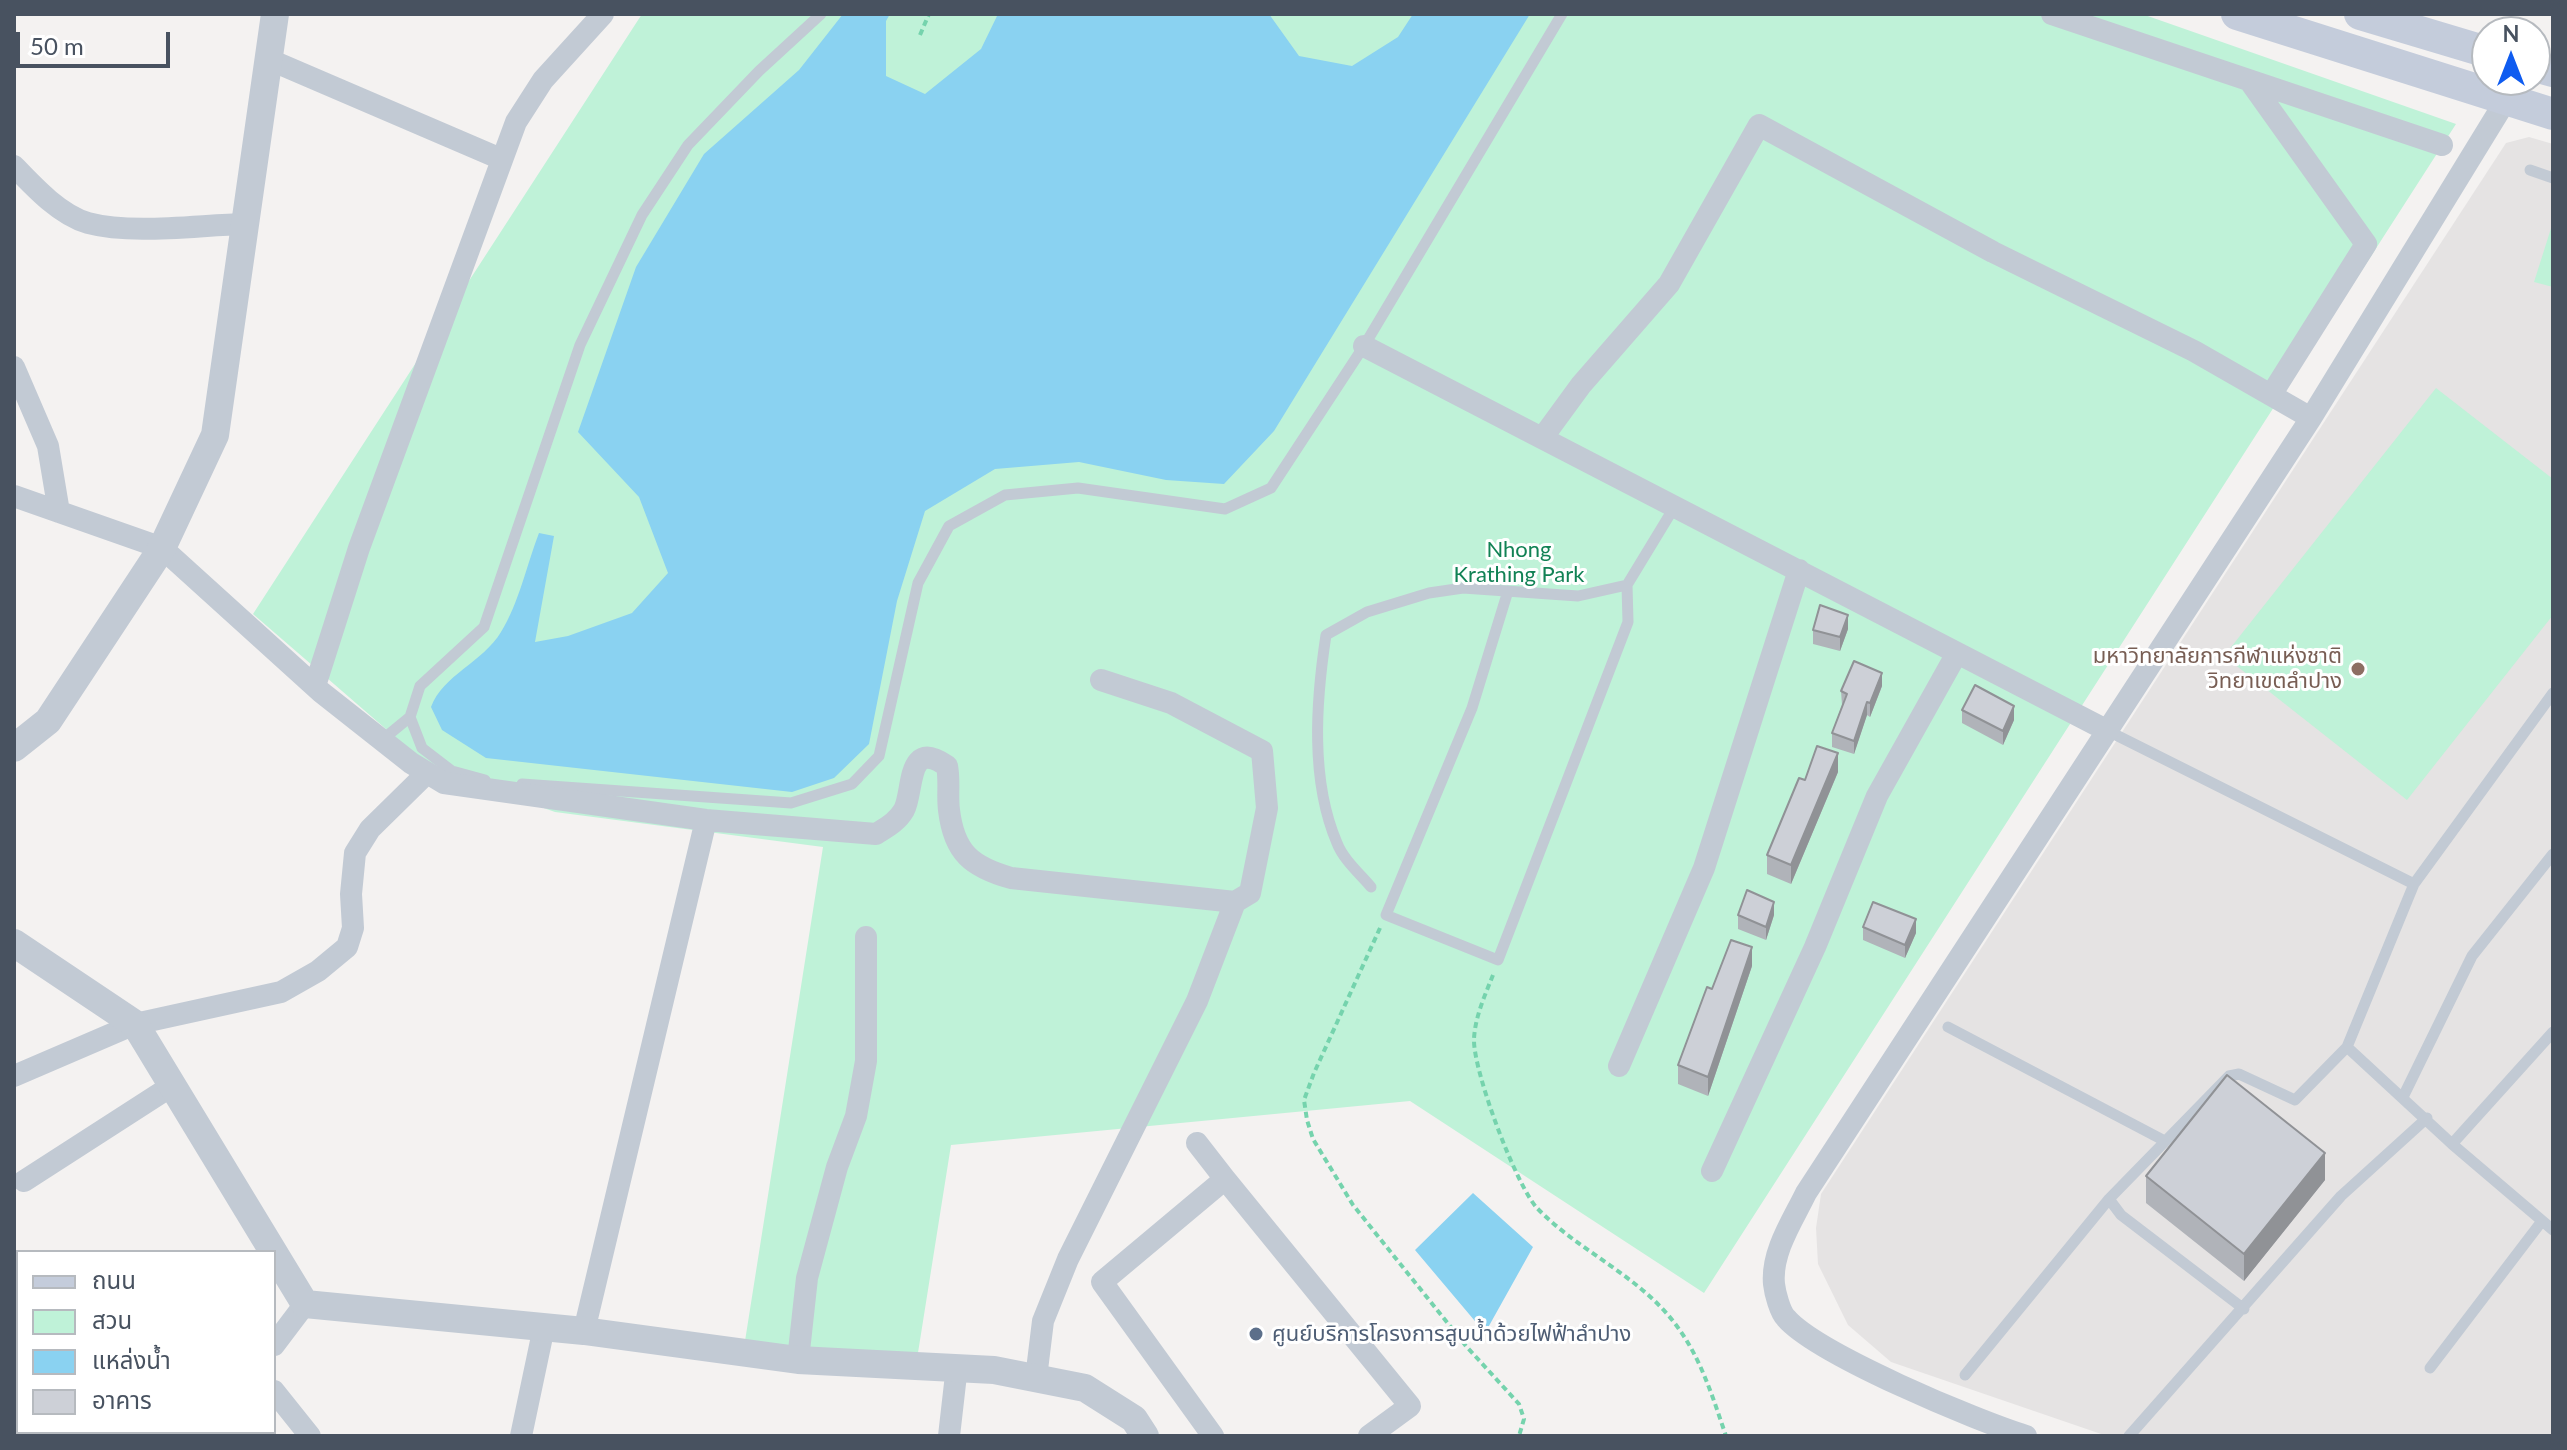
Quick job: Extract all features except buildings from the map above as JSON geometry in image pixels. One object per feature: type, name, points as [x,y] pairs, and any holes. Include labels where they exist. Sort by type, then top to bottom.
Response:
[{"type":"main road","points":[[2237,14],[2553,114]]},
{"type":"main road","points":[[2360,14],[2471,47]]},
{"type":"street","points":[[14,748],[48,721],[162,548],[215,435],[275,14]]},
{"type":"street","points":[[315,686],[359,548],[501,159],[529,99],[603,14]]},
{"type":"street","points":[[2052,14],[2442,145]]},
{"type":"street","points":[[268,59],[501,159]]},
{"type":"street","points":[[2249,80],[2366,244],[2271,395]]},
{"type":"street","points":[[2026,1436],[1986,1430],[1822,1346],[1784,1317],[1774,1283],[1779,1249],[1806,1193],[2311,418],[2506,100]]},
{"type":"street","points":[[1543,437],[1581,385],[1669,284],[1759,125],[1993,252],[2194,351],[2311,418]]},
{"type":"street","points":[[14,166],[41,194],[85,223],[115,227],[245,224]]},
{"type":"street","points":[[1364,346],[2108,731]]},
{"type":"street","points":[[14,367],[48,446],[59,512]]},
{"type":"street","points":[[14,496],[162,548],[315,686],[382,740],[444,783],[706,820],[876,834],[893,824],[905,807],[913,766],[922,759],[937,759],[947,766],[949,809],[956,840],[978,868],[1011,878],[1235,902],[1250,893],[1265,822],[1267,772],[1262,751],[1171,703],[1101,680]]},
{"type":"street","points":[[1619,1066],[1704,868],[1799,570]]},
{"type":"street","points":[[1712,1171],[1815,947],[1877,796],[1957,653]]},
{"type":"street","points":[[14,1076],[135,1024],[281,992],[318,971],[347,947],[353,928],[351,894],[355,853],[370,829],[427,773]]},
{"type":"street","points":[[584,1331],[706,820]]},
{"type":"street","points":[[1036,1378],[1043,1321],[1063,1271],[1197,1001],[1235,902]]},
{"type":"street","points":[[798,1360],[807,1278],[837,1167],[856,1116],[866,1061],[866,937]]},
{"type":"street","points":[[14,943],[135,1024],[272,1250]]},
{"type":"street","points":[[24,1181],[173,1085]]},
{"type":"street","points":[[1197,1143],[1410,1406],[1369,1436]]},
{"type":"street","points":[[1213,1436],[1102,1282],[1225,1179]]},
{"type":"street","points":[[276,1256],[305,1304]]},
{"type":"street","points":[[305,1304],[584,1331],[798,1360],[957,1366],[1036,1378],[1085,1388],[1134,1419],[1145,1436]]},
{"type":"street","points":[[276,1342],[305,1304]]},
{"type":"street","points":[[521,1436],[544,1327]]},
{"type":"street","points":[[949,1436],[957,1366]]},
{"type":"street","points":[[276,1394],[310,1436]]},
{"type":"lane","points":[[382,740],[410,717],[420,686],[484,627],[580,345],[642,215],[688,145],[759,71],[821,14]]},
{"type":"lane","points":[[410,717],[422,748],[452,771],[493,782],[791,803],[852,784],[879,756],[918,583],[949,526],[1005,495],[1078,488],[1225,509],[1271,488],[1364,346],[1562,14]]},
{"type":"lane","points":[[2530,170],[2553,178]]},
{"type":"lane","points":[[1508,591],[1472,708],[1386,915],[1498,960],[1619,649],[1629,614],[1627,585],[1675,506]]},
{"type":"lane","points":[[1371,887],[1337,845],[1321,784],[1320,675],[1326,635],[1367,612],[1429,593],[1463,588],[1578,596],[1627,585]]},
{"type":"lane","points":[[1965,1375],[2109,1199],[2163,1140],[2229,1076],[2239,1074],[2295,1100],[2347,1047],[2414,884],[2553,693]]},
{"type":"lane","points":[[2108,731],[2414,884]]},
{"type":"lane","points":[[2403,1097],[2472,956],[2553,854]]},
{"type":"lane","points":[[1948,1027],[2163,1140]]},
{"type":"lane","points":[[2452,1144],[2553,1032]]},
{"type":"lane","points":[[2347,1047],[2452,1144],[2553,1230]]},
{"type":"lane","points":[[2129,1436],[2341,1196],[2427,1118]]},
{"type":"lane","points":[[2109,1199],[2121,1215],[2244,1309]]},
{"type":"lane","points":[[2430,1368],[2542,1221]]},
{"type":"path","points":[[920,35],[929,14]]},
{"type":"path","points":[[1386,915],[1314,1073],[1304,1100],[1307,1120],[1313,1139],[1353,1205],[1466,1346],[1519,1404],[1524,1419],[1519,1436]]},
{"type":"path","points":[[1498,960],[1474,1037],[1476,1062],[1517,1178],[1539,1210],[1633,1283],[1671,1319],[1704,1373],[1726,1436]]},
{"type":"shaded area","name":"มหาวิทยาลัยการกีฬาแห่งชาติ วิทยาเขตลำปาง","points":[[2529,137],[2553,144],[2553,1436],[2107,1436],[1891,1362],[1848,1325],[1818,1264],[1816,1228],[1821,1194],[2506,143]]},
{"type":"green space","name":"Nhong Krathing Park","points":[[642,14],[2142,14],[2456,124],[1704,1293],[1410,1101],[951,1145],[917,1359],[745,1341],[823,847],[555,812],[431,768],[253,614]]},
{"type":"green space","points":[[2553,222],[2553,287],[2534,282]]},
{"type":"green space","points":[[2436,388],[2553,479],[2553,615],[2407,800],[2224,656]]},
{"type":"water","points":[[843,14],[890,14],[886,21],[886,76],[925,94],[981,49],[998,14],[1269,14],[1299,56],[1352,66],[1398,37],[1413,14],[1530,14],[1274,431],[1224,484],[1166,480],[1079,462],[995,469],[925,511],[897,601],[869,744],[834,778],[792,792],[486,758],[442,730],[431,707],[444,686],[484,652],[501,632],[518,596],[539,533],[554,536],[535,642],[568,636],[632,613],[668,573],[639,497],[578,432],[636,267],[704,154],[799,70]]},
{"type":"water","points":[[1473,1193],[1533,1247],[1485,1333],[1415,1250]]},
{"type":"place","name":"มหาวิทยาลัยการกีฬาแห่งชาติ วิทยาเขตลำปาง","points":[[2358,669]]},
{"type":"place","name":"ศูนย์บริการโครงการสูบน้ำด้วยไฟฟ้าลําปาง","points":[[1256,1334]]}]
